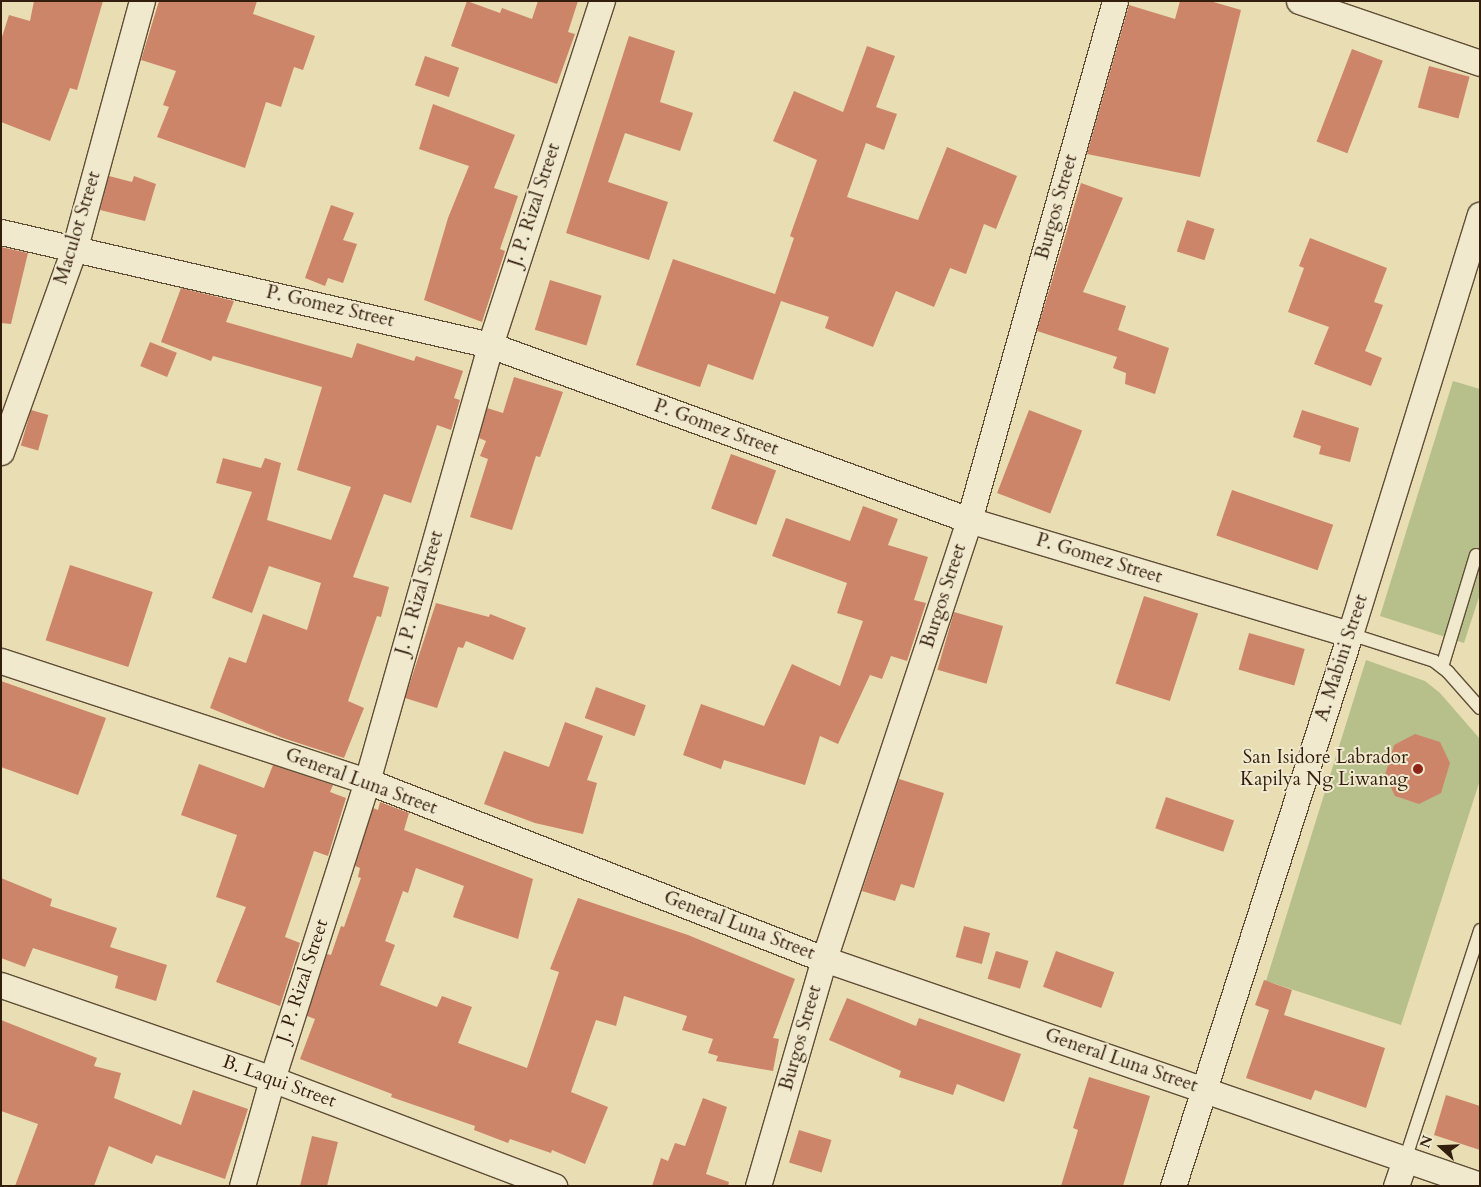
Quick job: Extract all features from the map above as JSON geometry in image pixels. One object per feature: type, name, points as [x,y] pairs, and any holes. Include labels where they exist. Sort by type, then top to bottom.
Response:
[{"type":"street","name":"Maculot Street","points":[[1,452],[74,247],[142,1]]},
{"type":"street","name":"J. P. Rizal Street","points":[[242,1186],[272,1079],[367,781],[490,345],[602,1]]},
{"type":"street","name":"Burgos Street","points":[[758,1186],[824,959],[968,520],[1115,1]]},
{"type":"street","points":[[1299,1],[1480,63]]},
{"type":"street","name":"A. Mabini Street","points":[[1174,1186],[1350,634],[1480,215]]},
{"type":"street","name":"P. Gomez Street","points":[[1,232],[74,247],[490,345],[968,520],[1350,634]]},
{"type":"street","name":"General Luna Street","points":[[1,661],[367,781],[824,959],[1205,1089],[1405,1160],[1480,1184]]},
{"type":"street","name":"B. Laqui Street","points":[[1,985],[272,1079],[554,1186]]},
{"type":"street","points":[[1396,1186],[1405,1160]]},
{"type":"lane","points":[[1442,667],[1476,555]]},
{"type":"lane","points":[[1350,634],[1419,655],[1442,667],[1480,708]]},
{"type":"lane","points":[[1405,1160],[1480,930]]},
{"type":"green space","points":[[1453,381],[1480,389],[1480,594],[1464,643],[1380,616]]},
{"type":"green space","points":[[1366,660],[1425,681],[1440,693],[1480,739],[1480,780],[1401,1025],[1266,981]]},
{"type":"building","points":[[34,1],[103,1],[77,90],[70,88],[50,141],[1,122],[1,40],[9,15],[30,21]]},
{"type":"building","points":[[159,1],[257,1],[253,14],[315,36],[303,70],[294,67],[281,107],[266,102],[245,168],[157,137],[169,107],[163,105],[176,71],[141,60]]},
{"type":"building","points":[[467,1],[500,13],[502,8],[532,19],[538,1],[578,1],[568,32],[575,34],[557,84],[451,46]]},
{"type":"building","points":[[1180,1],[1210,1],[1241,10],[1200,177],[1087,154],[1129,5],[1175,19]]},
{"type":"building","points":[[629,36],[675,51],[660,102],[693,113],[680,151],[625,133],[608,182],[668,202],[649,260],[566,233]]},
{"type":"building","points":[[867,46],[895,56],[876,107],[897,114],[884,150],[866,143],[847,197],[918,220],[947,147],[1017,176],[996,229],[984,224],[966,274],[950,268],[934,307],[896,291],[873,347],[825,328],[829,317],[781,301],[753,380],[708,364],[700,387],[636,365],[673,259],[775,294],[794,238],[790,236],[817,160],[773,141],[794,91],[843,112]]},
{"type":"building","points":[[1352,49],[1383,61],[1347,153],[1317,141]]},
{"type":"building","points":[[425,56],[459,68],[449,97],[415,85]]},
{"type":"building","points":[[1429,66],[1470,77],[1458,118],[1418,108]]},
{"type":"building","points":[[433,104],[515,135],[494,188],[518,196],[500,249],[505,251],[482,322],[424,300],[448,218],[469,166],[419,149]]},
{"type":"building","points":[[109,176],[132,182],[134,176],[156,184],[145,221],[100,210]]},
{"type":"building","points":[[1081,183],[1123,198],[1083,292],[1126,306],[1118,330],[1169,348],[1155,394],[1125,384],[1126,373],[1113,368],[1117,357],[1037,331]]},
{"type":"building","points":[[331,205],[354,213],[343,240],[357,244],[343,283],[328,278],[325,286],[305,278]]},
{"type":"building","points":[[1187,220],[1215,229],[1204,260],[1177,251]]},
{"type":"building","points":[[1310,238],[1387,268],[1374,302],[1383,305],[1365,351],[1382,358],[1371,386],[1314,364],[1329,327],[1288,312],[1304,268],[1299,266]]},
{"type":"building","points":[[1,247],[28,253],[11,324],[1,323]]},
{"type":"building","points":[[550,280],[602,296],[586,346],[535,330]]},
{"type":"building","points":[[181,288],[234,301],[226,322],[352,358],[357,343],[414,361],[416,356],[463,371],[454,398],[460,400],[451,430],[437,425],[411,503],[384,494],[353,577],[389,587],[381,617],[377,616],[348,701],[364,708],[344,758],[283,738],[210,708],[229,657],[246,663],[263,614],[307,630],[321,583],[269,566],[252,613],[212,598],[252,492],[216,483],[223,458],[261,468],[265,458],[281,463],[267,520],[331,540],[351,487],[297,470],[322,387],[213,356],[211,361],[161,342]]},
{"type":"building","points":[[150,342],[177,353],[167,377],[140,366]]},
{"type":"building","points":[[514,377],[563,392],[540,457],[536,456],[512,530],[470,517],[488,459],[480,456],[486,441],[479,438],[487,408],[503,413]]},
{"type":"building","points":[[31,410],[48,415],[38,451],[21,446]]},
{"type":"building","points":[[1029,410],[1082,430],[1050,514],[997,493]]},
{"type":"building","points":[[1302,410],[1359,428],[1350,462],[1319,454],[1321,446],[1293,437]]},
{"type":"building","points":[[731,454],[776,470],[756,525],[711,509]]},
{"type":"building","points":[[1232,490],[1333,525],[1318,570],[1216,535]]},
{"type":"building","points":[[863,506],[898,519],[888,545],[928,557],[914,600],[926,603],[907,661],[891,656],[882,679],[870,675],[838,744],[820,736],[805,785],[724,760],[721,769],[683,755],[701,704],[764,726],[792,664],[840,686],[863,621],[837,613],[847,583],[772,556],[786,518],[850,541]]},
{"type":"building","points":[[70,565],[153,592],[128,667],[46,640]]},
{"type":"building","points":[[1144,596],[1198,614],[1170,701],[1116,683]]},
{"type":"building","points":[[436,603],[489,617],[490,614],[526,628],[513,660],[466,641],[463,648],[458,647],[437,708],[405,698]]},
{"type":"building","points":[[954,612],[1003,626],[986,684],[937,670]]},
{"type":"building","points":[[1249,633],[1305,649],[1294,686],[1239,670]]},
{"type":"building","points":[[1,681],[106,718],[78,795],[1,767]]},
{"type":"building","points":[[596,687],[646,705],[635,736],[585,718]]},
{"type":"building","points":[[565,722],[603,736],[587,780],[597,783],[583,834],[535,823],[484,804],[504,751],[549,767]]},
{"type":"building","name":"San Isidore Labrador Kapilya Ng Liwanag","points":[[1415,734],[1440,742],[1450,763],[1441,793],[1419,804],[1395,796],[1385,775],[1394,745]]},
{"type":"building","points":[[199,764],[264,788],[273,765],[333,785],[330,792],[346,798],[328,856],[314,851],[285,937],[300,943],[280,1006],[216,982],[246,907],[216,897],[237,835],[181,815]]},
{"type":"building","points":[[899,779],[944,793],[914,888],[901,884],[895,901],[862,891]]},
{"type":"building","points":[[1166,797],[1234,820],[1223,852],[1155,828]]},
{"type":"building","points":[[380,802],[409,813],[404,830],[533,879],[518,939],[453,917],[464,886],[416,868],[408,893],[403,891],[385,941],[395,945],[380,985],[437,1007],[442,996],[472,1007],[458,1043],[527,1068],[559,972],[550,969],[578,898],[688,935],[795,979],[773,1038],[779,1039],[773,1071],[716,1061],[718,1056],[708,1053],[713,1039],[682,1030],[687,1016],[624,996],[616,1026],[596,1020],[571,1092],[608,1107],[585,1164],[552,1150],[551,1153],[510,1139],[508,1143],[474,1130],[475,1126],[391,1097],[392,1094],[300,1059],[315,1019],[307,1016],[327,954],[331,955],[341,926],[344,927],[361,878],[358,877],[360,868],[355,866],[373,808],[378,810]]},
{"type":"building","points":[[1,878],[52,899],[50,906],[117,928],[110,947],[167,965],[156,1001],[115,988],[118,976],[33,948],[25,967],[1,958]]},
{"type":"building","points":[[964,926],[990,933],[982,964],[956,957]]},
{"type":"building","points":[[996,951],[1029,961],[1020,989],[988,979]]},
{"type":"building","points":[[1056,951],[1114,972],[1101,1008],[1043,987]]},
{"type":"building","points":[[1264,980],[1292,990],[1284,1015],[1385,1048],[1366,1108],[1315,1090],[1311,1100],[1246,1078],[1269,1010],[1255,1005]]},
{"type":"building","points":[[847,998],[916,1026],[919,1018],[1021,1054],[1004,1102],[957,1084],[953,1095],[899,1077],[901,1071],[829,1040]]},
{"type":"building","points":[[1,1020],[97,1058],[94,1066],[121,1073],[114,1098],[181,1125],[193,1090],[248,1109],[225,1179],[156,1155],[152,1164],[109,1146],[94,1186],[15,1186],[38,1124],[1,1111]]},
{"type":"building","points":[[1089,1077],[1150,1096],[1123,1186],[1061,1186],[1078,1130],[1073,1128]]},
{"type":"building","points":[[1446,1095],[1480,1106],[1480,1150],[1434,1135]]},
{"type":"building","points":[[703,1098],[727,1107],[706,1174],[729,1182],[728,1186],[652,1186],[661,1158],[668,1161],[675,1143],[685,1146]]},
{"type":"building","points":[[799,1130],[832,1140],[822,1172],[789,1163]]},
{"type":"building","points":[[312,1136],[338,1142],[327,1186],[300,1186]]},
{"type":"place","name":"San Isidore Labrador Kapilya Ng Liwanag","points":[[1418,769]]}]
